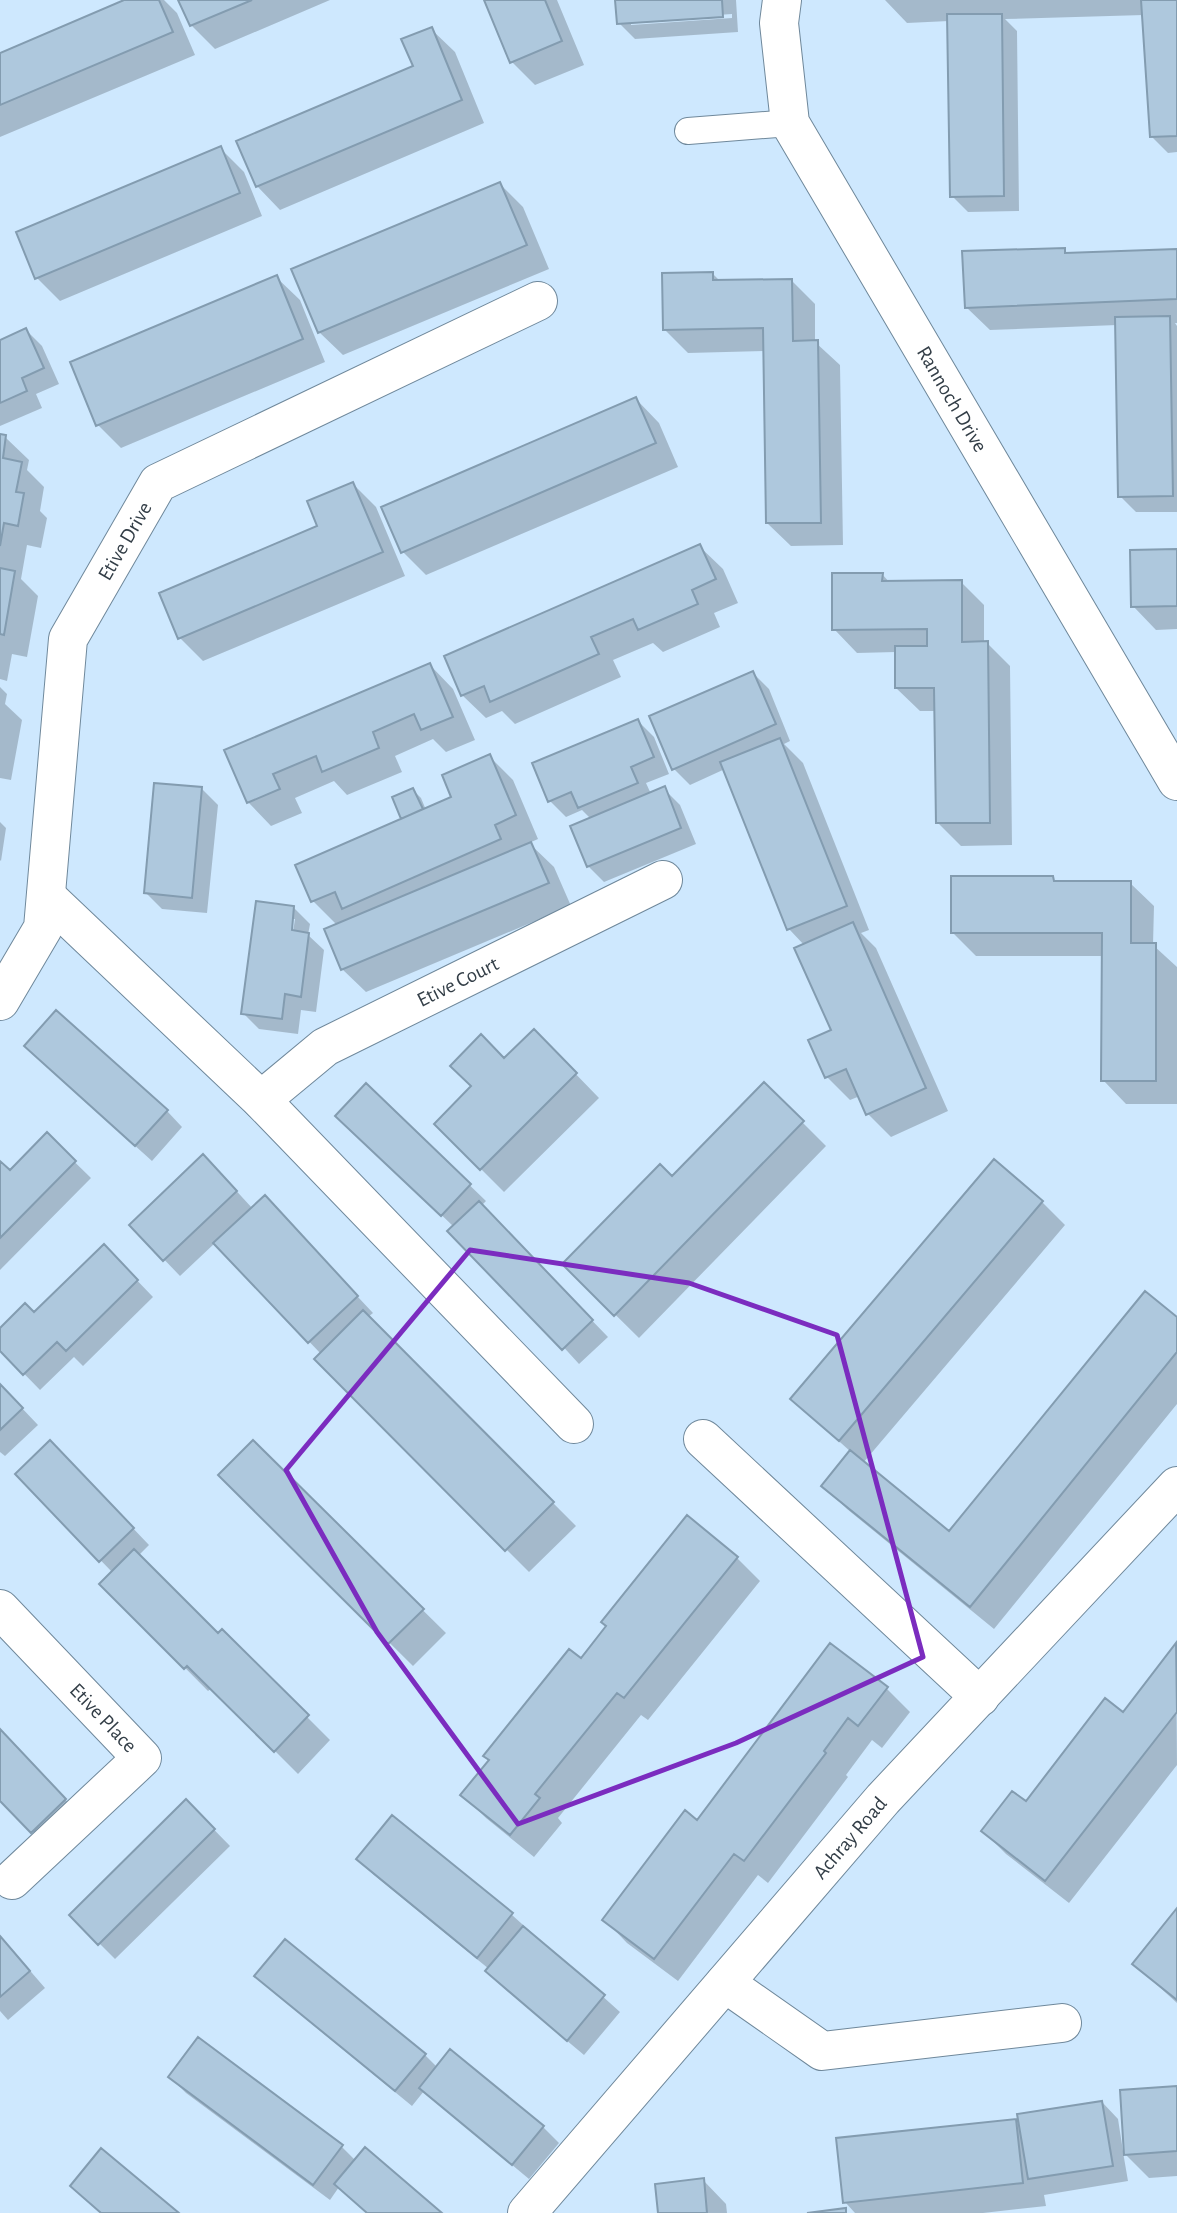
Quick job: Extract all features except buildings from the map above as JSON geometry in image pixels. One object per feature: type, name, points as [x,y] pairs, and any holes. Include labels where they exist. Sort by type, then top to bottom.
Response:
[{"type":"street","name":"Rannoch Drive","points":[[782,0],[779,23],[790,123],[1177,781]]},
{"type":"street","name":"Etive Drive","points":[[0,1001],[43,928],[68,639],[158,483],[538,301]]},
{"type":"street","name":"Etive Court","points":[[261,1100],[324,1047],[663,880]]},
{"type":"street","points":[[46,896],[261,1100],[574,1424]]},
{"type":"street","points":[[703,1439],[980,1697]]},
{"type":"street","name":"Achray Road","points":[[527,2213],[883,1798],[1177,1486]]},
{"type":"street","name":"Etive Place","points":[[0,1609],[142,1758],[12,1880]]},
{"type":"street","points":[[725,1983],[822,2051],[1062,2023]]},
{"type":"lane","points":[[688,131],[790,123]]},
{"type":"highlighted area","points":[[470,1250],[689,1283],[837,1335],[923,1657],[736,1743],[518,1824],[377,1632],[286,1470]]}]
